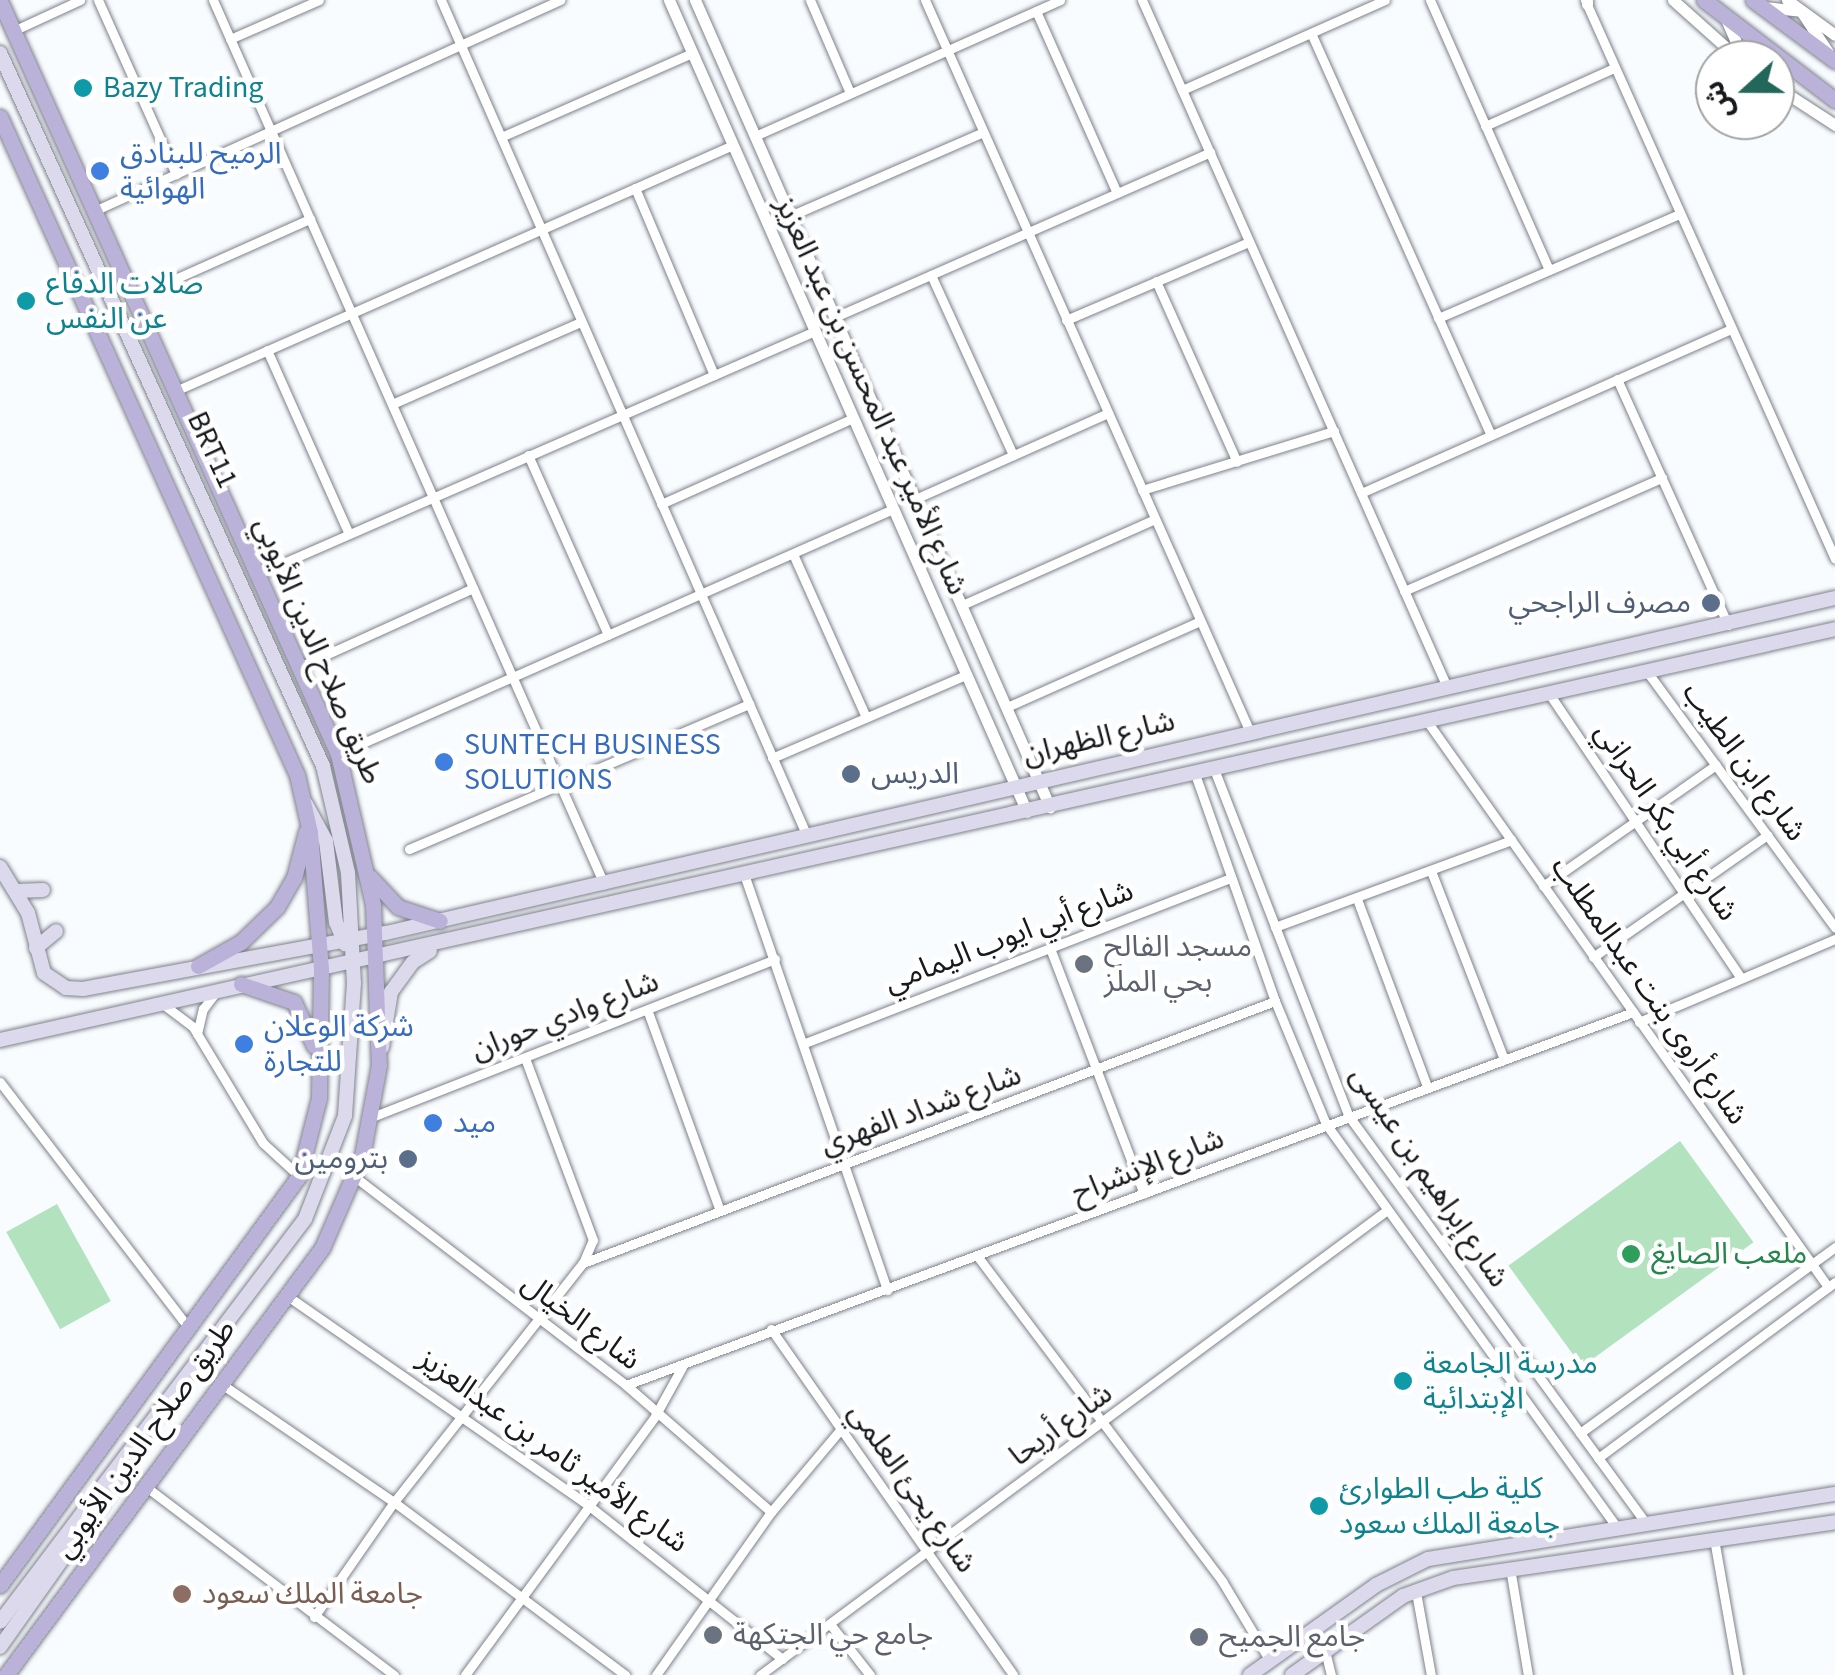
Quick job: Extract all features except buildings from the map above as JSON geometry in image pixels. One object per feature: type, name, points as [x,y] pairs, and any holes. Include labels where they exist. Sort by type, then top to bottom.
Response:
[{"type":"main road","points":[[1704,0],[1835,100]]},
{"type":"main road","name":"طريق صلاح الدين الأيوبي","points":[[0,1],[338,754],[369,875],[379,1065],[372,1117],[356,1176],[322,1248],[6,1675]]},
{"type":"main road","points":[[1757,3],[1834,60]]},
{"type":"main road","name":"BRT11","points":[[0,53],[322,766],[338,814],[350,949],[350,1086],[322,1184],[286,1247],[175,1395]]},
{"type":"main road","name":"طريق صلاح الدين الأيوبي","points":[[0,117],[252,665],[307,811],[321,970],[316,1121],[299,1176],[0,1585]]},
{"type":"main road","name":"شارع الظهران","points":[[350,949],[375,935],[1835,598]]},
{"type":"main road","name":"شارع الظهران","points":[[350,949],[376,960],[1835,629]]},
{"type":"main road","points":[[307,811],[326,841],[350,949]]},
{"type":"main road","points":[[198,966],[240,942],[277,907],[294,878],[307,811]]},
{"type":"main road","points":[[0,867],[16,892],[44,973],[74,990],[318,943],[350,949]]},
{"type":"main road","points":[[369,875],[398,908],[440,921]]},
{"type":"main road","points":[[16,892],[43,890]]},
{"type":"main road","points":[[36,948],[56,931]]},
{"type":"main road","points":[[379,1065],[391,992],[413,962],[440,946]]},
{"type":"main road","points":[[0,1040],[242,984],[321,970],[350,949]]},
{"type":"main road","points":[[242,984],[286,996],[302,1010],[320,1069]]},
{"type":"main road","points":[[0,1622],[175,1395]]},
{"type":"main road","points":[[0,1647],[175,1395]]},
{"type":"main road","points":[[1250,1675],[1414,1564],[1645,1522],[1835,1494]]},
{"type":"main road","points":[[1292,1675],[1416,1592],[1510,1568],[1835,1522]]},
{"type":"street","points":[[13,30],[80,0]]},
{"type":"street","points":[[98,0],[176,174]]},
{"type":"street","points":[[213,0],[604,884]]},
{"type":"street","points":[[230,39],[319,0]]},
{"type":"street","points":[[441,0],[807,836]]},
{"type":"street","points":[[94,211],[558,0]]},
{"type":"street","name":"شارع الأمير عبد المحسن بن عبد العزيز","points":[[669,0],[1026,812]]},
{"type":"street","name":"شارع الأمير عبد المحسن بن عبد العزيز","points":[[695,0],[1050,807]]},
{"type":"street","points":[[810,0],[850,93]]},
{"type":"street","points":[[925,0],[1250,732]]},
{"type":"street","points":[[755,136],[1060,0]]},
{"type":"street","points":[[1142,0],[1447,687]]},
{"type":"street","points":[[1182,90],[1385,0]]},
{"type":"street","points":[[1430,0],[1549,270]]},
{"type":"street","points":[[1674,0],[1719,40]]},
{"type":"street","points":[[1787,0],[1835,35]]},
{"type":"street","points":[[1586,1],[1835,559]]},
{"type":"street","points":[[1757,3],[1801,11],[1834,60]]},
{"type":"street","points":[[1036,11],[1117,193]]},
{"type":"street","points":[[1726,19],[1734,40]]},
{"type":"street","points":[[1311,33],[1491,435]]},
{"type":"street","points":[[501,137],[692,54]]},
{"type":"street","points":[[1485,126],[1614,68]]},
{"type":"street","points":[[1795,99],[1835,124]]},
{"type":"street","points":[[790,216],[984,132]]},
{"type":"street","points":[[175,391],[733,145]]},
{"type":"street","points":[[835,317],[1210,152]]},
{"type":"street","points":[[634,188],[714,374]]},
{"type":"street","points":[[1438,318],[1680,214]]},
{"type":"street","points":[[166,283],[310,220]]},
{"type":"street","points":[[1066,320],[1249,242]]},
{"type":"street","points":[[931,275],[1013,455]]},
{"type":"street","points":[[1156,281],[1236,462]]},
{"type":"street","points":[[392,404],[581,322]]},
{"type":"street","points":[[1361,494],[1731,329]]},
{"type":"street","points":[[258,574],[815,331]]},
{"type":"street","points":[[267,350],[349,534]]},
{"type":"street","points":[[1617,379],[1728,624]]},
{"type":"street","points":[[915,498],[1108,413]]},
{"type":"street","points":[[662,504],[853,418]]},
{"type":"street","points":[[1142,490],[1334,431]]},
{"type":"street","points":[[528,455],[608,635]]},
{"type":"street","points":[[1404,591],[1662,478]]},
{"type":"street","points":[[338,754],[893,509]]},
{"type":"street","points":[[962,605],[1155,519]]},
{"type":"street","points":[[792,554],[866,717]]},
{"type":"street","points":[[300,667],[473,588]]},
{"type":"street","points":[[1006,707],[1200,621]]},
{"type":"street","name":"شارع ابن الطيب","points":[[1648,673],[1835,928]]},
{"type":"street","points":[[772,758],[966,674]]},
{"type":"street","name":"شارع أبي بكر الحراني","points":[[1550,696],[1740,978]]},
{"type":"street","points":[[409,850],[749,704]]},
{"type":"street","name":"شارع أروى بنت عبدالمطلب","points":[[1429,724],[1812,1264],[1832,1285]]},
{"type":"street","points":[[1543,886],[1716,765]]},
{"type":"street","name":"شارع إبراهيم بن عيسى","points":[[1214,770],[1348,1115],[1645,1522]]},
{"type":"street","points":[[1195,774],[1274,1001],[1326,1124],[1618,1527]]},
{"type":"street","points":[[1593,957],[1766,835]]},
{"type":"street","points":[[1275,927],[1510,840]]},
{"type":"street","points":[[1430,870],[1503,1057]]},
{"type":"street","points":[[745,877],[850,1165],[887,1290]]},
{"type":"street","name":"شارع أبي ايوب اليمامي","points":[[805,1042],[1231,878]]},
{"type":"street","points":[[1357,899],[1427,1086]]},
{"type":"street","name":"شارع الإنشراح","points":[[626,1385],[682,1367],[771,1328],[978,1257],[1503,1057],[1636,1017],[1835,939]]},
{"type":"street","points":[[1050,948],[1144,1194]]},
{"type":"street","name":"شارع وادي حوران","points":[[372,1117],[774,960]]},
{"type":"street","points":[[198,1034],[203,1009],[218,990]]},
{"type":"street","name":"شارع شداد الفهري","points":[[583,1263],[720,1208],[850,1165],[1274,1001]]},
{"type":"street","points":[[159,1004],[198,1034],[262,1143],[299,1176]]},
{"type":"street","points":[[648,1012],[720,1208]]},
{"type":"street","name":"شارع شداد الفهري","points":[[314,1616],[394,1502],[534,1319],[583,1263],[592,1240],[524,1058]]},
{"type":"street","points":[[0,1082],[189,1328]]},
{"type":"street","name":"شارع الخيال","points":[[356,1176],[534,1319],[626,1385],[656,1416],[771,1512]]},
{"type":"street","name":"شارع أريحا","points":[[760,1675],[1105,1425],[1388,1210]]},
{"type":"street","points":[[1580,1432],[1835,1247]]},
{"type":"street","points":[[978,1257],[1222,1581],[1270,1661]]},
{"type":"street","points":[[1598,1458],[1832,1285]]},
{"type":"street","name":"شارع الأمير ثامر بن عبدالعزيز","points":[[286,1295],[464,1414],[588,1505],[712,1599],[782,1660]]},
{"type":"street","name":"شارع يحئ العلمي","points":[[771,1328],[1013,1675]]},
{"type":"street","points":[[465,1675],[656,1416],[682,1367]]},
{"type":"street","points":[[220,1383],[394,1502],[625,1675]]},
{"type":"street","points":[[656,1675],[771,1512],[840,1430]]},
{"type":"street","points":[[144,1485],[394,1675]]},
{"type":"street","points":[[1714,1539],[1738,1675]]},
{"type":"street","points":[[1510,1568],[1528,1675]]},
{"type":"street","points":[[1416,1592],[1431,1675]]},
{"type":"street","points":[[830,1624],[870,1675]]},
{"type":"street","points":[[1325,1652],[1331,1675]]},
{"type":"green space","name":"ملعب الصايغ","points":[[1680,1141],[1753,1242],[1582,1367],[1508,1266]]},
{"type":"green space","points":[[57,1204],[111,1301],[60,1329],[6,1232]]},
{"type":"place","name":"Bazy Trading","points":[[83,88]]},
{"type":"place","name":"الرميح للبنادق الهوائية","points":[[100,171]]},
{"type":"place","name":"صالات الدفاع عن النفس","points":[[26,301]]},
{"type":"place","name":"مصرف الراجحي","points":[[1711,603]]},
{"type":"place","name":"SUNTECH BUSINESS SOLUTIONS","points":[[444,762]]},
{"type":"place","name":"الدريس","points":[[851,774]]},
{"type":"place","name":"مسجد الفالح بحي الملز","points":[[1084,964]]},
{"type":"place","name":"شركة الوعلان للتجارة","points":[[244,1044]]},
{"type":"place","name":"ميد","points":[[433,1123]]},
{"type":"place","name":"بترومين","points":[[408,1159]]},
{"type":"place","name":"ملعب الصايغ","points":[[1631,1254]]},
{"type":"place","name":"مدرسة الجامعة الإبتدائية","points":[[1403,1381]]},
{"type":"place","name":"كلية طب الطوارئ جامعة الملك سعود","points":[[1319,1506]]},
{"type":"place","name":"جامعة الملك سعود","points":[[182,1594]]},
{"type":"place","name":"جامع حي الجتكهة","points":[[713,1635]]},
{"type":"place","name":"جامع الجميح","points":[[1199,1637]]}]
